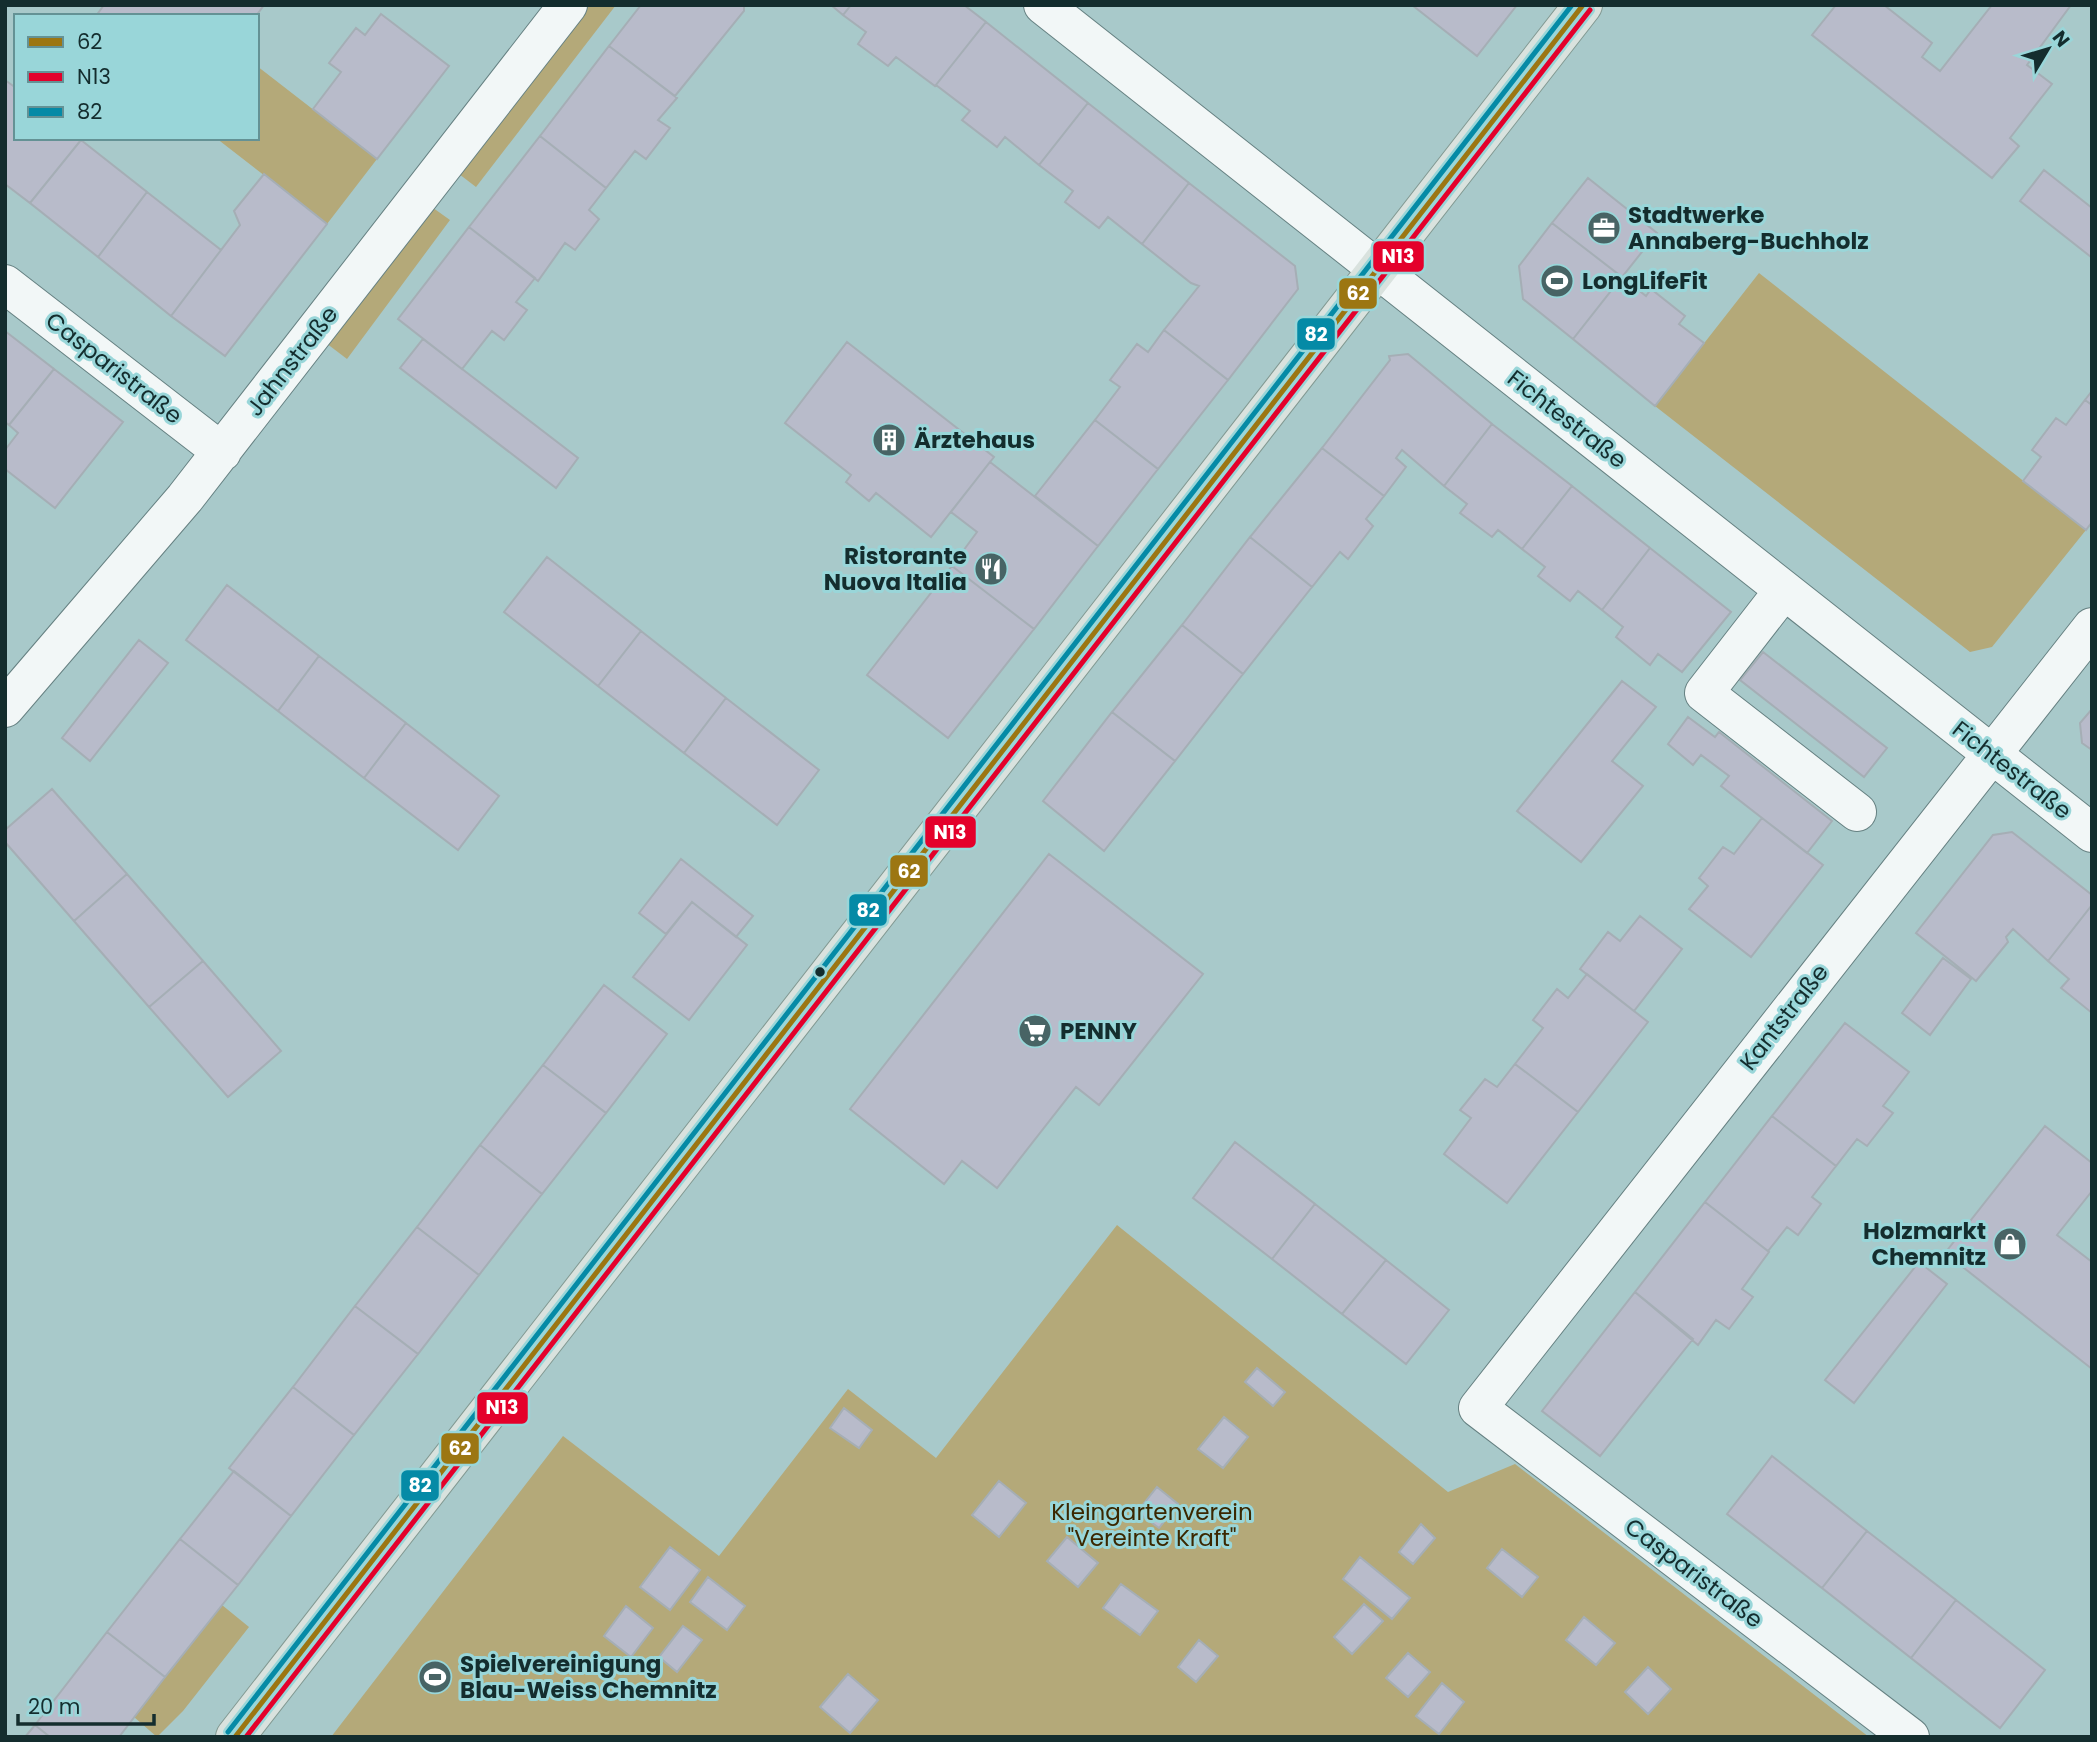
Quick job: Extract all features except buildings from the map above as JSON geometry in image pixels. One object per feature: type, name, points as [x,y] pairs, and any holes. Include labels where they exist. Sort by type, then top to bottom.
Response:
[{"type":"main road","points":[[235,1737],[1583,5]]},
{"type":"street","name":"Jahnstraße","points":[[5,708],[222,452],[568,5]]},
{"type":"street","name":"Fichtestraße","points":[[1043,5],[2092,833]]},
{"type":"street","name":"Casparistraße","points":[[5,285],[222,452]]},
{"type":"street","points":[[1784,590],[1704,693],[1857,812]]},
{"type":"street","name":"Kantstraße","points":[[1478,1408],[2092,626]]},
{"type":"street","name":"Casparistraße","points":[[1478,1408],[1910,1737]]},
{"type":"green space","points":[[589,5],[616,5],[476,187],[459,174]]},
{"type":"green space","points":[[259,68],[377,159],[327,224],[219,140],[259,140]]},
{"type":"green space","points":[[429,205],[450,220],[347,359],[326,343]]},
{"type":"green space","points":[[1759,273],[2086,530],[1992,647],[1970,652],[1655,406]]},
{"type":"green space","name":"Kleingartenverein \"Vereinte Kraft\"","points":[[1117,1225],[1448,1492],[1515,1464],[1869,1737],[331,1737],[563,1436],[719,1556],[848,1389],[936,1458]]},
{"type":"green space","points":[[222,1605],[249,1627],[183,1711],[157,1737],[134,1717]]},
{"type":"transit line","name":"82","points":[[228,1732],[1572,5]]},
{"type":"transit line","name":"62","points":[[235,1737],[1583,5]]},
{"type":"transit line","name":"N13","points":[[246,1737],[1590,10]]},
{"type":"place","name":"Stadtwerke Annaberg-Buchholz","points":[[1604,228]]},
{"type":"place","name":"LongLifeFit","points":[[1557,281]]},
{"type":"place","name":"Ärztehaus","points":[[889,440]]},
{"type":"place","name":"Ristorante Nuova Italia","points":[[991,569]]},
{"type":"place","name":"PENNY","points":[[1035,1031]]},
{"type":"place","name":"Holzmarkt Chemnitz","points":[[2010,1244]]},
{"type":"place","name":"Spielvereinigung Blau-Weiss Chemnitz","points":[[435,1677]]}]
